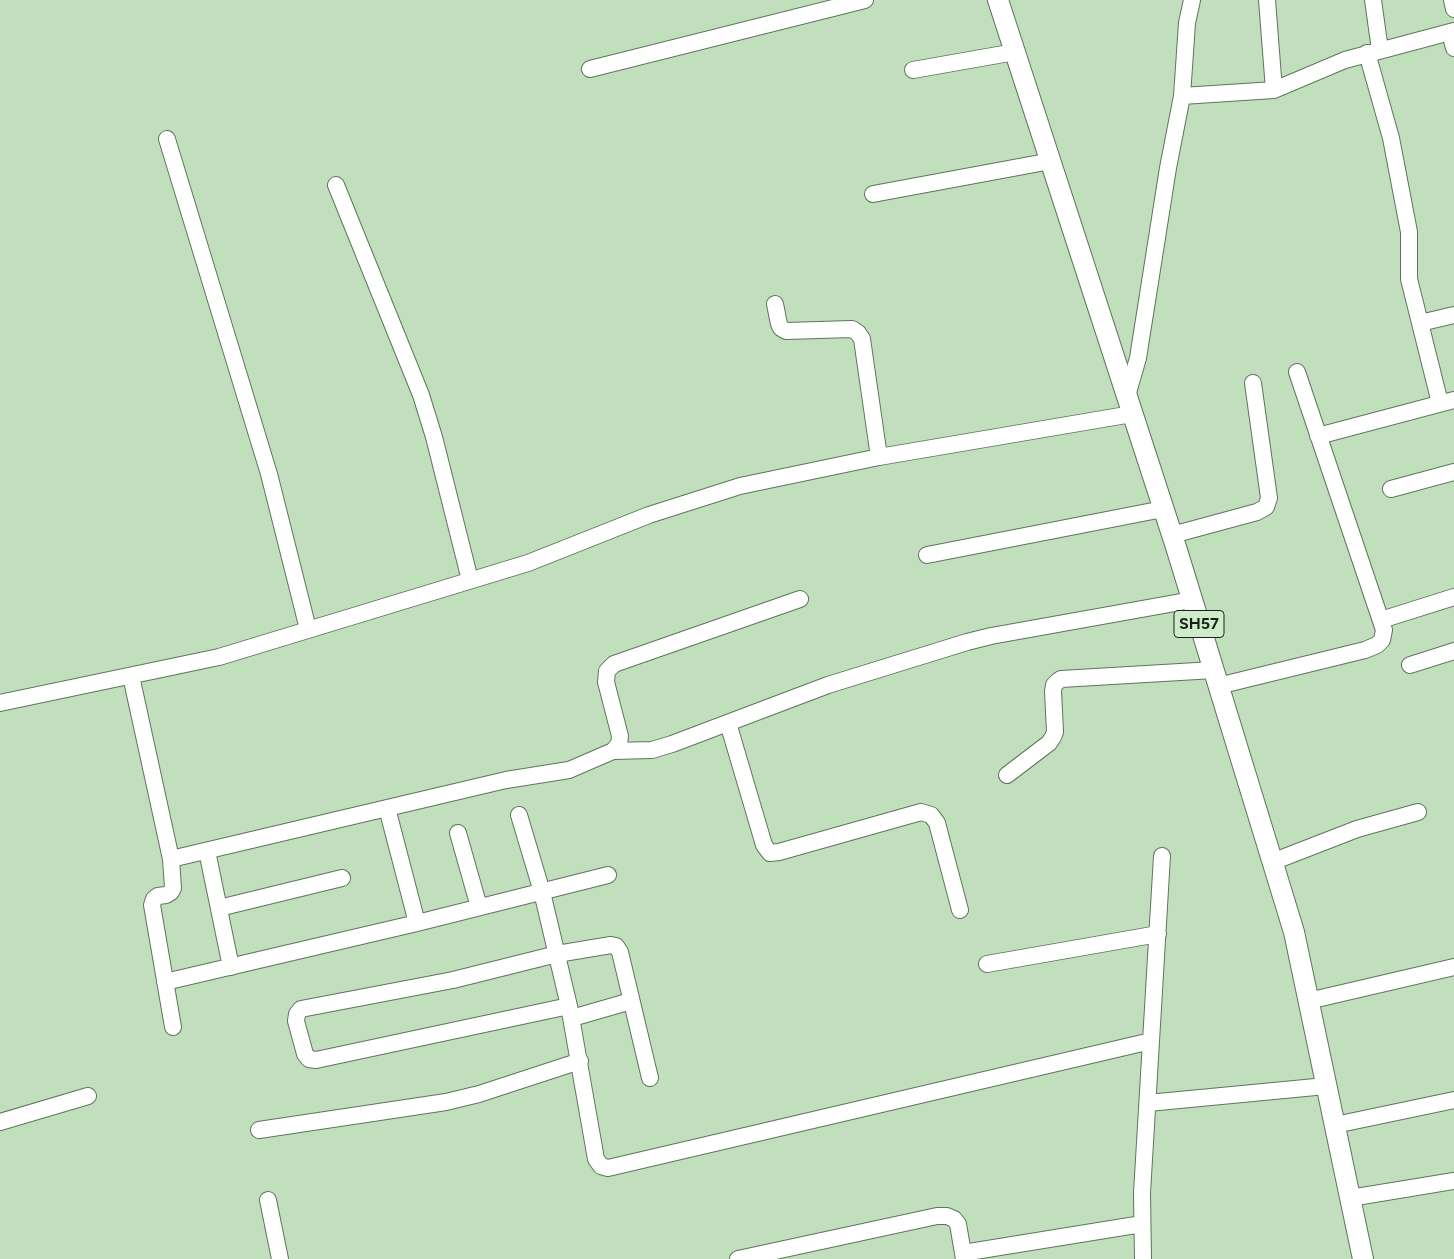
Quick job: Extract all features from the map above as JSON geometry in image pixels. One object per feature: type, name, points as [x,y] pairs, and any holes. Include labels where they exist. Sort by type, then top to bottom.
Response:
[{"type":"main road","name":"SH57","points":[[998,0],[1172,535],[1294,932],[1363,1259]]},
{"type":"street","points":[[590,69],[865,0]]},
{"type":"street","points":[[0,703],[219,657],[528,563],[649,515],[740,486],[1130,405],[1168,168],[1182,96],[1187,23],[1192,0]]},
{"type":"street","points":[[1266,0],[1274,90]]},
{"type":"street","points":[[1318,436],[1447,401],[1420,323],[1409,279],[1409,232],[1373,52],[1373,0]]},
{"type":"street","points":[[1452,0],[1454,9]]},
{"type":"street","points":[[1182,96],[1274,90],[1332,64],[1373,52],[1453,37]]},
{"type":"street","points":[[913,70],[1015,52]]},
{"type":"street","points":[[167,139],[269,474],[308,629]]},
{"type":"street","points":[[873,194],[1051,161]]},
{"type":"street","points":[[336,185],[421,395],[434,437],[470,580]]},
{"type":"street","points":[[776,304],[778,324],[780,328],[786,331],[852,329],[858,333],[862,339],[879,456]]},
{"type":"street","points":[[1420,323],[1454,315]]},
{"type":"street","points":[[1007,775],[1053,737],[1055,732],[1053,691],[1054,685],[1061,679],[1216,678],[1365,650],[1377,645],[1382,640],[1384,630],[1381,620],[1297,372]]},
{"type":"street","points":[[1172,535],[1257,512],[1266,507],[1269,498],[1253,383]]},
{"type":"street","points":[[1391,489],[1454,472]]},
{"type":"street","points":[[927,555],[1163,509]]},
{"type":"street","points":[[1381,620],[1454,597]]},
{"type":"street","points":[[613,751],[619,744],[620,736],[606,682],[607,672],[614,664],[800,599]]},
{"type":"street","points":[[171,859],[506,780],[569,770],[613,751],[652,750],[828,685],[967,642],[1192,600]]},
{"type":"street","points":[[1410,665],[1454,650]]},
{"type":"street","points":[[131,676],[171,859],[173,888],[166,895],[158,896],[154,899],[152,905],[173,1027]]},
{"type":"street","points":[[728,723],[764,845],[770,853],[921,812],[931,815],[937,823],[960,910]]},
{"type":"street","points":[[387,808],[417,923]]},
{"type":"street","points":[[1272,862],[1357,829],[1418,812]]},
{"type":"street","points":[[519,814],[542,892],[557,954],[580,1061],[596,1159],[601,1166],[608,1168],[1151,1041]]},
{"type":"street","points":[[458,833],[479,908]]},
{"type":"street","points":[[207,851],[231,967]]},
{"type":"street","points":[[1143,1259],[1142,1193],[1162,856]]},
{"type":"street","points":[[165,982],[417,923],[608,875]]},
{"type":"street","points":[[220,908],[342,878]]},
{"type":"street","points":[[988,964],[1158,934]]},
{"type":"street","points":[[631,1001],[316,1060],[309,1059],[305,1054],[296,1021],[297,1014],[301,1009],[453,980],[557,954],[611,945],[616,946],[620,952],[650,1078]]},
{"type":"street","points":[[1308,1001],[1454,967]]},
{"type":"street","points":[[259,1130],[446,1102],[479,1094],[580,1061]]},
{"type":"street","points":[[1148,1103],[1326,1086]]},
{"type":"street","points":[[0,1122],[88,1096]]},
{"type":"street","points":[[1334,1125],[1454,1100]]},
{"type":"street","points":[[1350,1198],[1454,1181]]},
{"type":"street","points":[[268,1200],[280,1259]]},
{"type":"street","points":[[738,1259],[937,1216],[954,1218],[958,1224],[963,1256],[1142,1224]]}]
